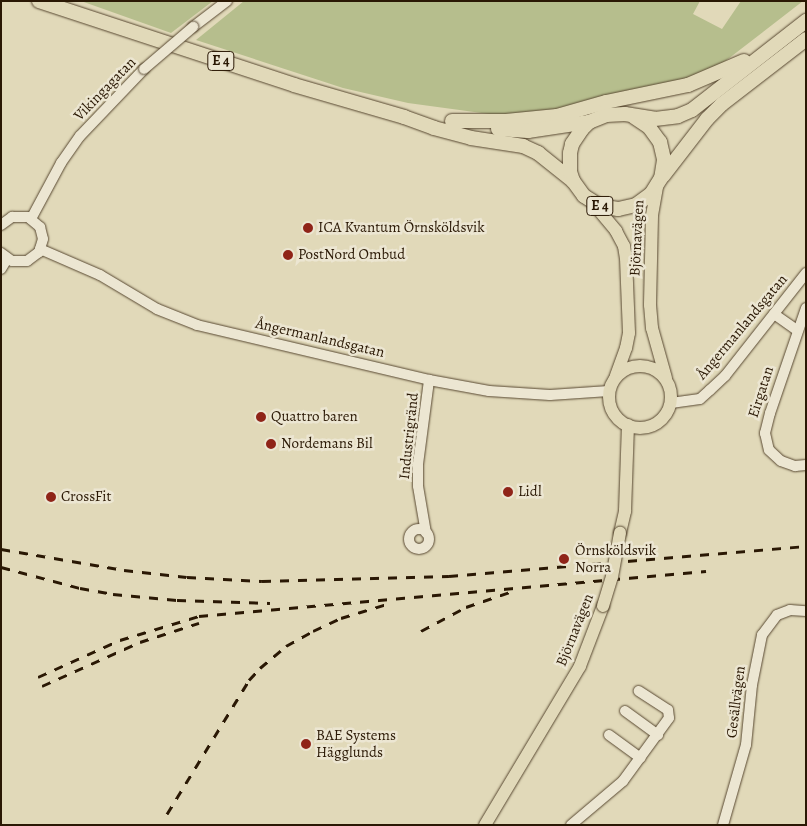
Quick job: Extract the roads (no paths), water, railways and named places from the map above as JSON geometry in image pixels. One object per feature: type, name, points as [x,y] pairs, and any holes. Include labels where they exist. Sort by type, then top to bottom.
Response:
[{"type":"highway","name":"E 4","points":[[39,1],[294,85],[404,117],[434,128],[471,138],[524,146],[538,152],[573,181],[584,196],[592,202],[609,208],[627,208],[644,200],[706,119],[722,104],[806,39]]},
{"type":"highway","name":"E 4","points":[[404,117],[528,131],[589,122],[606,115],[615,114],[634,117],[668,118],[692,110],[806,21]]},
{"type":"highway","points":[[452,121],[514,121],[557,116],[606,102],[688,85],[714,76],[763,53]]},
{"type":"highway","points":[[634,117],[649,127],[660,142],[664,160],[659,182]]},
{"type":"highway","name":"E 4","points":[[573,181],[569,163],[572,144],[576,136],[589,122]]},
{"type":"main road","name":"Björnavägen","points":[[659,182],[652,216],[650,306],[652,328],[666,380]]},
{"type":"main road","name":"Björnavägen","points":[[592,202],[616,231],[624,246],[626,258],[629,333],[626,348],[612,385]]},
{"type":"main road","points":[[641,365],[656,370],[666,380],[670,388],[671,402],[665,416],[657,423],[643,428],[628,426],[619,420],[612,411],[609,401],[612,385],[626,369],[641,365]]},
{"type":"main road","name":"Björnavägen","points":[[485,825],[580,666],[603,606],[612,577],[625,511],[628,426]]},
{"type":"street","name":"Vikingagatan","points":[[31,219],[61,163],[80,136],[144,69],[227,1]]},
{"type":"street","points":[[1,225],[9,218],[17,216],[31,219],[42,232],[40,249],[27,261],[17,262],[4,256],[1,268]]},
{"type":"street","name":"Ångermanlandsgatan","points":[[40,249],[95,273],[176,318],[429,380],[489,390],[529,394],[612,385]]},
{"type":"street","name":"Ångermanlandsgatan","points":[[671,402],[689,402],[700,399],[725,376],[806,273]]},
{"type":"street","name":"Eirgatan","points":[[806,308],[765,433],[769,450],[781,461],[795,466],[806,465]]},
{"type":"street","points":[[774,314],[798,330]]},
{"type":"street","name":"Industrigränd","points":[[423,529],[418,486],[418,464],[429,380]]},
{"type":"street","name":"Gesällvägen","points":[[723,825],[746,745],[752,685],[762,635],[777,615],[790,610],[806,611]]},
{"type":"street","points":[[572,825],[619,786],[669,718],[670,713],[668,710],[639,691]]},
{"type":"street","points":[[625,711],[658,735]]},
{"type":"street","points":[[609,735],[641,758]]},
{"type":"railway","points":[[1,549],[124,570],[187,577],[262,581],[449,576],[805,546]]},
{"type":"railway","points":[[1,567],[80,588],[113,594],[177,600],[270,603]]},
{"type":"railway","points":[[38,677],[120,640],[199,616],[706,571]]},
{"type":"railway","points":[[421,631],[466,607],[510,592]]},
{"type":"railway","points":[[167,814],[249,680],[260,668],[286,646],[313,631],[341,618],[390,603]]},
{"type":"railway","points":[[42,686],[140,642],[199,623]]},
{"type":"place","name":"ICA Kvantum Örnsköldsvik","points":[[308,228]]},
{"type":"place","name":"PostNord Ombud","points":[[288,255]]},
{"type":"place","name":"Quattro baren","points":[[261,417]]},
{"type":"place","name":"Nordemans Bil","points":[[271,444]]},
{"type":"place","name":"Lidl","points":[[508,492]]},
{"type":"place","name":"CrossFit","points":[[51,497]]},
{"type":"place","name":"Örnsköldsvik Norra","points":[[564,559]]},
{"type":"place","name":"BAE Systems Hägglunds","points":[[306,744]]}]
